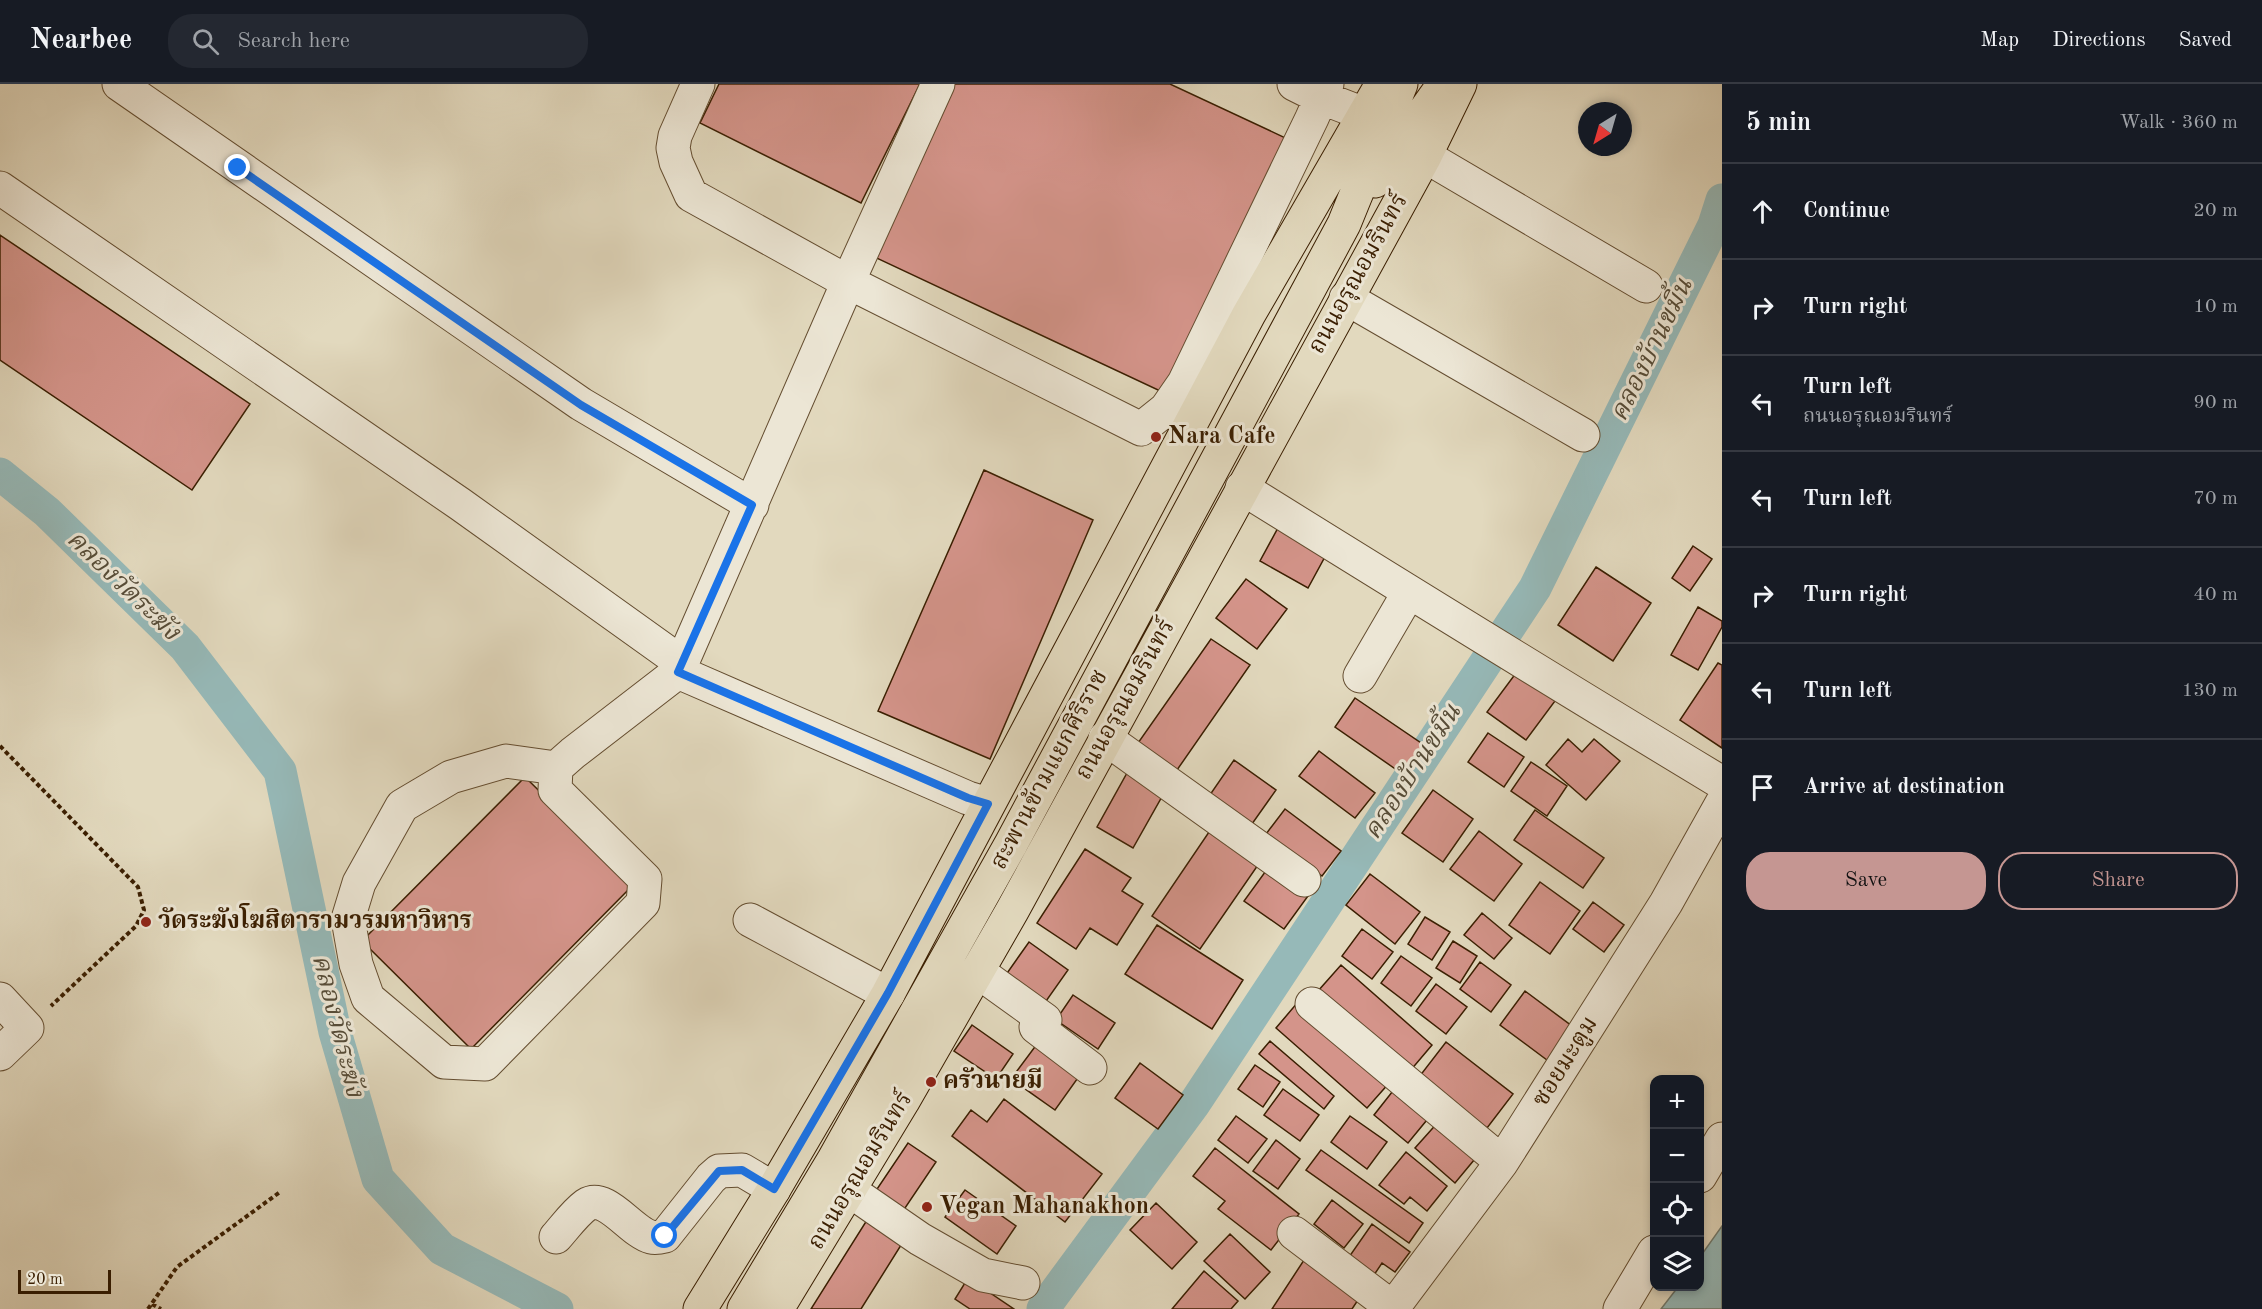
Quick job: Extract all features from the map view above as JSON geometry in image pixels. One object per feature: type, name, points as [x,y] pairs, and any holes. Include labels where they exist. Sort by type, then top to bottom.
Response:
[{"type":"main road","points":[[700,1309],[774,1189],[888,993],[1249,314],[1382,84]]},
{"type":"main road","name":"สะพานข้ามแยกศิริราช","points":[[744,1309],[832,1161],[1011,844],[1344,224],[1401,84]]},
{"type":"main road","name":"สะพานข้ามแยกศิริราช","points":[[1344,224],[1444,84]]},
{"type":"main road","name":"ถนนอรุณอมรินทร์","points":[[777,1309],[977,971],[1425,156],[1460,84]]},
{"type":"street","points":[[119,84],[581,405],[752,505]]},
{"type":"street","points":[[698,84],[675,136],[673,148],[676,162],[691,195],[848,282],[1141,429],[1166,409],[1184,383],[1312,118],[1314,88],[1364,114]]},
{"type":"street","points":[[556,768],[506,761],[451,777],[402,806],[359,883],[348,919],[356,964],[368,998],[444,1062],[485,1064],[643,903],[645,879],[555,790],[556,768],[680,668],[848,282],[938,84]]},
{"type":"street","points":[[1425,156],[1646,286]]},
{"type":"street","points":[[0,188],[460,504],[680,668],[968,798],[988,804]]},
{"type":"street","points":[[1346,298],[1583,435]]},
{"type":"street","points":[[1242,488],[1482,635],[1516,659],[1722,783]]},
{"type":"street","points":[[1360,676],[1409,592]]},
{"type":"street","points":[[1105,738],[1304,880]]},
{"type":"street","name":"ซอยมะตูม","points":[[1393,1308],[1502,1162],[1666,903],[1722,803]]},
{"type":"street","points":[[750,920],[888,993]]},
{"type":"street","points":[[977,971],[1044,1020],[1036,1028],[1090,1068]]},
{"type":"street","points":[[0,999],[27,1028],[0,1054]]},
{"type":"street","points":[[1312,1004],[1502,1162]]},
{"type":"street","points":[[1704,1169],[1722,1138]]},
{"type":"street","points":[[556,1237],[586,1205],[596,1202],[607,1205],[634,1228],[652,1238],[665,1236],[719,1171],[742,1170],[774,1189]]},
{"type":"street","points":[[849,1190],[920,1239],[983,1275],[1023,1283]]},
{"type":"street","points":[[1294,1233],[1393,1308]]},
{"type":"street","points":[[1620,1309],[1650,1259]]},
{"type":"path","points":[[0,746],[138,887],[144,910],[136,926],[27,1028]]},
{"type":"path","points":[[148,1309],[177,1267],[280,1192]]},
{"type":"path","points":[[152,1304],[161,1309]]},
{"type":"water","points":[[1722,1226],[1722,1309],[1661,1309],[1675,1291],[1704,1291],[1704,1251]]},
{"type":"building","points":[[719,84],[920,84],[861,203],[700,123]]},
{"type":"building","points":[[948,84],[1170,84],[1292,141],[1173,397],[868,254]]},
{"type":"building","points":[[0,235],[250,404],[192,490],[0,360]]},
{"type":"building","points":[[984,470],[1093,520],[990,759],[878,711]]},
{"type":"building","points":[[1279,526],[1327,553],[1308,588],[1260,561]]},
{"type":"building","points":[[1693,546],[1712,559],[1690,591],[1672,578]]},
{"type":"building","points":[[1596,567],[1651,603],[1613,661],[1558,625]]},
{"type":"building","points":[[1246,579],[1287,609],[1257,649],[1216,618]]},
{"type":"building","points":[[1698,607],[1722,621],[1722,627],[1698,670],[1671,655]]},
{"type":"building","points":[[1211,639],[1250,665],[1177,770],[1138,743]]},
{"type":"building","points":[[1718,663],[1722,665],[1722,748],[1680,720]]},
{"type":"building","points":[[1516,673],[1555,701],[1526,740],[1487,712]]},
{"type":"building","points":[[1355,698],[1424,745],[1404,775],[1335,727]]},
{"type":"building","points":[[1488,733],[1524,757],[1504,787],[1468,762]]},
{"type":"building","points":[[1568,739],[1582,752],[1594,739],[1620,761],[1586,800],[1546,765]]},
{"type":"building","points":[[1319,751],[1375,793],[1355,818],[1299,776]]},
{"type":"building","points":[[1234,760],[1276,790],[1247,831],[1205,802]]},
{"type":"building","points":[[1531,762],[1567,786],[1547,816],[1511,791]]},
{"type":"building","points":[[1127,773],[1164,793],[1133,848],[1097,827]]},
{"type":"building","points":[[525,777],[634,884],[471,1049],[362,941]]},
{"type":"building","points":[[1433,790],[1473,819],[1443,862],[1402,833]]},
{"type":"building","points":[[1285,809],[1341,851],[1322,876],[1266,834]]},
{"type":"building","points":[[1535,810],[1604,858],[1583,888],[1514,840]]},
{"type":"building","points":[[1479,831],[1522,864],[1494,901],[1450,869]]},
{"type":"building","points":[[1209,832],[1258,865],[1200,949],[1152,916]]},
{"type":"building","points":[[1085,849],[1131,878],[1122,891],[1143,904],[1117,945],[1090,928],[1076,949],[1037,923]]},
{"type":"building","points":[[1268,868],[1308,896],[1284,929],[1244,901]]},
{"type":"building","points":[[1370,874],[1420,912],[1395,944],[1346,905]]},
{"type":"building","points":[[1540,882],[1580,911],[1550,954],[1509,925]]},
{"type":"building","points":[[1593,902],[1624,925],[1604,952],[1573,929]]},
{"type":"building","points":[[1482,913],[1512,938],[1494,959],[1464,935]]},
{"type":"building","points":[[1425,917],[1450,932],[1432,960],[1408,944]]},
{"type":"building","points":[[1157,925],[1243,980],[1212,1029],[1125,974]]},
{"type":"building","points":[[1362,929],[1393,952],[1372,979],[1342,956]]},
{"type":"building","points":[[1453,941],[1477,956],[1460,983],[1436,968]]},
{"type":"building","points":[[1029,942],[1068,970],[1044,1004],[1005,976]]},
{"type":"building","points":[[1401,956],[1432,978],[1411,1006],[1381,983]]},
{"type":"building","points":[[1480,962],[1511,985],[1491,1012],[1460,989]]},
{"type":"building","points":[[1341,965],[1432,1045],[1410,1071],[1318,991]]},
{"type":"building","points":[[1436,984],[1467,1007],[1446,1034],[1416,1011]]},
{"type":"building","points":[[1525,991],[1576,1029],[1551,1063],[1500,1025]]},
{"type":"building","points":[[1073,995],[1115,1023],[1098,1049],[1056,1020]]},
{"type":"building","points":[[1298,1002],[1390,1082],[1367,1108],[1276,1028]]},
{"type":"building","points":[[972,1025],[1013,1054],[996,1079],[954,1051]]},
{"type":"building","points":[[1270,1041],[1334,1096],[1324,1109],[1259,1054]]},
{"type":"building","points":[[1446,1042],[1513,1094],[1487,1128],[1419,1077]]},
{"type":"building","points":[[1037,1044],[1080,1075],[1055,1110],[1011,1079]]},
{"type":"building","points":[[1140,1063],[1183,1095],[1158,1129],[1115,1098]]},
{"type":"building","points":[[1255,1065],[1280,1082],[1263,1107],[1238,1089]]},
{"type":"building","points":[[1396,1087],[1431,1115],[1408,1143],[1374,1115]]},
{"type":"building","points":[[1283,1089],[1319,1115],[1300,1141],[1264,1115]]},
{"type":"building","points":[[1004,1099],[1102,1174],[1065,1222],[952,1136],[971,1110],[987,1122]]},
{"type":"building","points":[[1236,1116],[1267,1139],[1248,1163],[1218,1140]]},
{"type":"building","points":[[1350,1116],[1387,1142],[1367,1169],[1331,1142]]},
{"type":"building","points":[[1440,1120],[1479,1154],[1455,1183],[1415,1148]]},
{"type":"building","points":[[1276,1140],[1300,1159],[1278,1189],[1253,1171]]},
{"type":"building","points":[[908,1143],[936,1162],[901,1214],[873,1195]]},
{"type":"building","points":[[1215,1148],[1299,1214],[1271,1250],[1218,1209],[1225,1201],[1193,1176]]},
{"type":"building","points":[[1321,1150],[1423,1223],[1409,1243],[1306,1170]]},
{"type":"building","points":[[1406,1152],[1447,1186],[1427,1211],[1410,1197],[1404,1204],[1379,1185]]},
{"type":"building","points":[[965,1190],[1016,1226],[997,1254],[945,1217]]},
{"type":"building","points":[[1332,1200],[1363,1224],[1344,1248],[1314,1224]]},
{"type":"building","points":[[1156,1203],[1197,1242],[1172,1269],[1130,1230]]},
{"type":"building","points":[[867,1220],[903,1242],[861,1309],[811,1309]]},
{"type":"building","points":[[1372,1224],[1410,1252],[1395,1272],[1382,1263],[1374,1275],[1349,1257]]},
{"type":"building","points":[[1230,1234],[1270,1272],[1245,1299],[1204,1261]]},
{"type":"building","points":[[1306,1257],[1362,1294],[1352,1309],[1272,1309]]},
{"type":"building","points":[[1204,1271],[1238,1301],[1231,1309],[1172,1309]]},
{"type":"building","points":[[968,1278],[1014,1309],[970,1309],[955,1299]]},
{"type":"waterway","name":"คลองบ้านขมิ้น","points":[[1043,1309],[1194,1104],[1535,588],[1714,225],[1722,200]]},
{"type":"waterway","name":"คลองวัดระฆัง","points":[[0,474],[47,512],[185,647],[280,771],[335,1032],[378,1179],[442,1249],[557,1309]]},
{"type":"place","name":"Nara Cafe","points":[[1156,437]]},
{"type":"place","name":"วัดระฆังโฆสิตารามวรมหาวิหาร","points":[[146,922]]},
{"type":"place","name":"ครัวนายมี","points":[[931,1082]]},
{"type":"place","name":"Vegan Mahanakhon","points":[[927,1207]]},
{"type":"route","points":[[238,168],[581,405],[752,505],[678,672],[968,798],[988,804],[888,993],[774,1189],[742,1170],[719,1171],[665,1236]]}]
